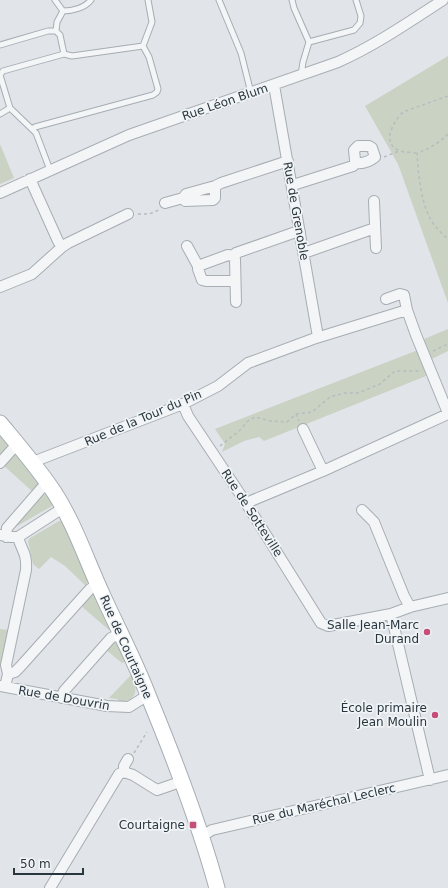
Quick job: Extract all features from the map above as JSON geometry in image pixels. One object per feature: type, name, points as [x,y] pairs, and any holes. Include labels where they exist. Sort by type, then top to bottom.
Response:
[{"type":"street","name":"Rue Léon Blum","points":[[0,193],[129,135],[338,62],[358,53],[443,0]]},
{"type":"street","name":"Rue de Grenoble","points":[[274,84],[318,337]]},
{"type":"street","points":[[292,185],[353,166],[356,163],[361,163],[374,156],[372,148],[368,146],[358,146],[354,150],[356,163]]},
{"type":"street","points":[[165,203],[183,198],[185,201],[213,200],[215,198],[215,186],[220,183],[288,162]]},
{"type":"street","points":[[30,179],[62,247]]},
{"type":"street","points":[[374,201],[376,248]]},
{"type":"street","points":[[0,287],[32,274],[68,243],[128,214]]},
{"type":"street","points":[[304,253],[375,228]]},
{"type":"street","points":[[198,266],[228,255],[233,256],[236,253],[293,233],[300,232]]},
{"type":"street","points":[[187,246],[198,266],[202,280],[234,281]]},
{"type":"street","points":[[233,256],[235,259],[234,281],[236,302]]},
{"type":"street","points":[[246,503],[323,471],[448,413],[445,398],[429,367],[416,335],[407,310],[404,295],[400,294],[386,299]]},
{"type":"street","name":"Rue de la Tour du Pin","points":[[33,464],[38,460],[182,404],[218,386],[248,363],[318,337],[407,310]]},
{"type":"street","name":"Rue de Sotteville","points":[[182,404],[188,416],[246,503],[321,623],[328,626],[391,614]]},
{"type":"street","name":"Rue de Courtaigne","points":[[0,423],[47,482],[63,508],[148,695],[202,836],[217,888]]},
{"type":"street","points":[[303,429],[323,471]]},
{"type":"street","points":[[0,463],[17,444]]},
{"type":"street","points":[[47,482],[7,528],[3,536],[18,537],[63,508]]},
{"type":"street","points":[[362,510],[374,522],[404,596],[410,606]]},
{"type":"street","points":[[2,687],[8,674],[6,665],[26,570],[27,560],[18,537]]},
{"type":"street","points":[[8,674],[15,672],[90,589],[98,584]]},
{"type":"street","points":[[430,780],[391,614],[410,606],[448,598]]},
{"type":"street","points":[[62,698],[64,691],[111,638],[121,633]]},
{"type":"street","name":"Rue de Douvrin","points":[[2,687],[107,706],[129,707],[148,695]]},
{"type":"street","points":[[124,772],[124,766],[128,759]]},
{"type":"street","points":[[50,888],[119,774],[124,772],[133,775],[157,790],[182,781]]},
{"type":"street","name":"Rue du Maréchal Leclerc","points":[[202,836],[212,830],[448,775]]},
{"type":"lane","points":[[55,0],[63,11]]},
{"type":"lane","points":[[63,11],[71,11],[89,3],[91,0]]},
{"type":"lane","points":[[32,129],[107,106],[153,95],[157,92],[158,89],[149,57],[143,46],[152,22],[148,0]]},
{"type":"lane","points":[[219,0],[240,53],[250,93]]},
{"type":"lane","points":[[292,0],[309,42],[300,75]]},
{"type":"lane","points":[[309,42],[354,30],[360,23],[361,16],[356,0]]},
{"type":"lane","points":[[56,31],[57,22],[63,11]]},
{"type":"lane","points":[[0,45],[48,31],[56,31],[60,35],[64,54]]},
{"type":"lane","points":[[50,170],[36,133],[10,108],[0,75],[3,72],[64,54],[72,56],[143,46]]},
{"type":"lane","points":[[0,114],[10,108]]},
{"type":"path","points":[[448,96],[403,112],[397,117],[393,125],[390,140],[394,148],[399,151],[417,153],[427,150],[441,141],[448,134]]},
{"type":"path","points":[[374,156],[381,158],[399,151]]},
{"type":"path","points":[[417,153],[418,172],[425,205],[431,220],[448,239]]},
{"type":"path","points":[[128,214],[149,214],[163,208],[165,203]]},
{"type":"path","points":[[424,356],[448,344]]},
{"type":"path","points":[[212,453],[239,431],[248,421],[255,417],[271,421],[287,422],[296,414],[312,412],[330,397],[344,393],[358,393],[380,384],[395,372],[419,372],[429,367]]},
{"type":"path","points":[[296,414],[303,429]]},
{"type":"path","points":[[128,759],[131,759],[147,732]]},
{"type":"green space","points":[[448,56],[448,303],[398,164],[365,106]]},
{"type":"green space","points":[[0,144],[14,178],[0,184]]},
{"type":"green space","points":[[448,329],[448,351],[432,359],[424,339]]},
{"type":"green space","points":[[418,350],[426,376],[264,441],[259,437],[244,441],[222,452],[225,444],[215,429]]},
{"type":"green space","points":[[0,432],[8,443],[7,447],[0,456]]},
{"type":"green space","points":[[12,453],[16,453],[38,481],[38,485],[33,492],[2,464]]},
{"type":"green space","points":[[41,494],[47,495],[52,506],[12,529]]},
{"type":"green space","points":[[59,521],[63,523],[88,580],[86,586],[65,566],[51,557],[39,569],[33,564],[28,541],[30,538]]},
{"type":"green space","points":[[91,594],[95,594],[110,627],[109,630],[80,605]]},
{"type":"green space","points":[[0,629],[8,630],[0,667]]},
{"type":"green space","points":[[115,642],[119,646],[127,661],[122,663],[105,649]]},
{"type":"green space","points":[[132,674],[135,684],[135,693],[131,699],[120,702],[117,699],[109,698]]},
{"type":"place","name":"Salle Jean-Marc Durand","points":[[427,632]]},
{"type":"place","name":"École primaire Jean Moulin","points":[[435,715]]},
{"type":"place","name":"Courtaigne","points":[[193,825]]}]
